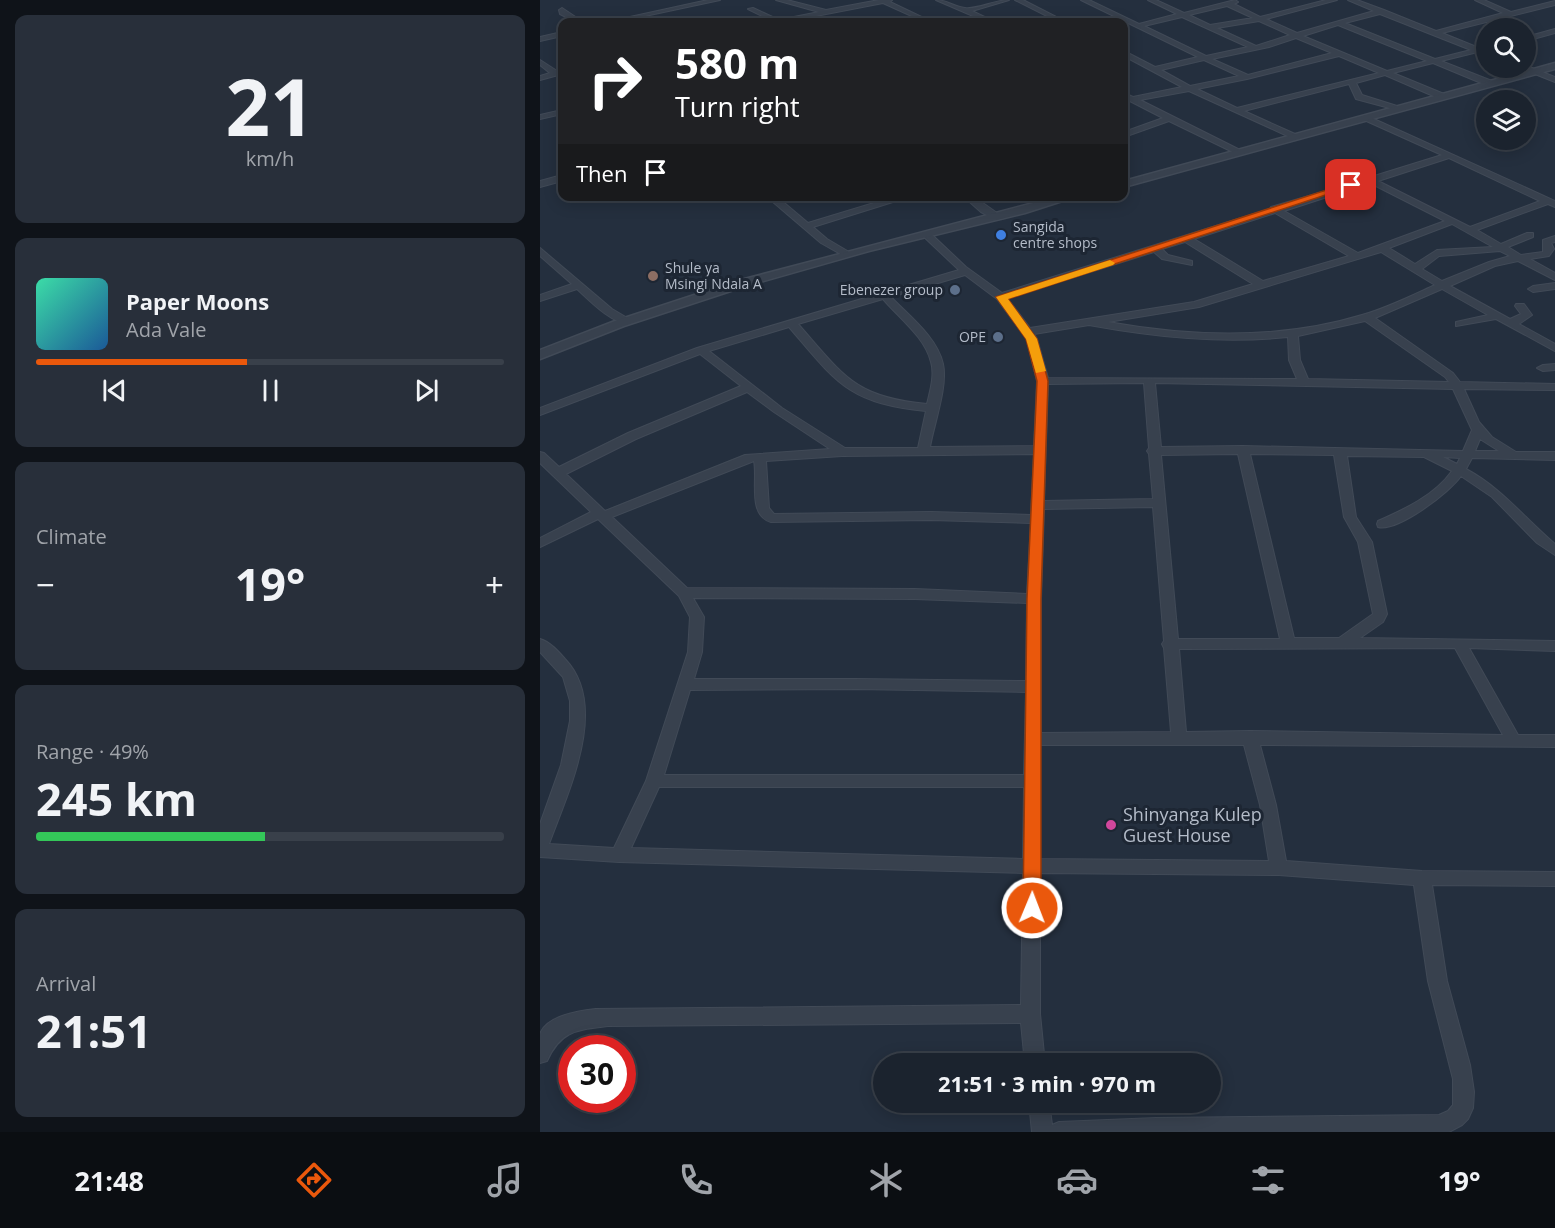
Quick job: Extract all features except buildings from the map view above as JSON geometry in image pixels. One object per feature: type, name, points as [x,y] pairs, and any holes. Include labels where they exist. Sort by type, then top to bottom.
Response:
[{"type":"street","points":[[628,18],[717,0]]},
{"type":"street","points":[[779,0],[825,12]]},
{"type":"street","points":[[939,0],[983,18]]},
{"type":"street","points":[[965,11],[1006,0]]},
{"type":"street","points":[[1018,0],[1055,18]]},
{"type":"street","points":[[1084,0],[1121,18]]},
{"type":"street","points":[[1151,0],[1255,48]]},
{"type":"street","points":[[1137,26],[1187,16],[1243,0]]},
{"type":"street","points":[[1210,27],[1260,18],[1334,0]]},
{"type":"street","points":[[1353,0],[1476,47]]},
{"type":"street","points":[[1478,0],[1508,13]]},
{"type":"street","points":[[797,18],[887,1],[917,18]]},
{"type":"street","points":[[1230,2],[1297,35],[1440,96]]},
{"type":"street","points":[[1436,33],[1508,13],[1553,5]]},
{"type":"street","points":[[1364,15],[1368,6]]},
{"type":"street","points":[[751,9],[770,18]]},
{"type":"street","points":[[562,10],[562,14],[571,18]]},
{"type":"street","points":[[1154,69],[1255,48],[1336,22],[1382,11]]},
{"type":"street","points":[[1128,22],[1247,77]]},
{"type":"street","points":[[1336,22],[1489,83]]},
{"type":"street","points":[[1536,36],[1555,31]]},
{"type":"street","points":[[540,39],[558,35]]},
{"type":"street","points":[[550,37],[558,40]]},
{"type":"street","points":[[1238,110],[1476,52]]},
{"type":"street","points":[[1132,99],[1247,77],[1340,53]]},
{"type":"street","points":[[1128,55],[1187,87],[1292,136]]},
{"type":"street","points":[[540,62],[558,72]]},
{"type":"street","points":[[1536,68],[1555,66]]},
{"type":"street","points":[[1536,72],[1555,80]]},
{"type":"street","points":[[541,82],[558,74]]},
{"type":"street","points":[[1128,182],[1503,78]]},
{"type":"street","points":[[1351,81],[1359,98],[1394,108]]},
{"type":"street","points":[[1128,97],[1237,152]]},
{"type":"street","points":[[1249,116],[1251,107]]},
{"type":"street","points":[[540,117],[558,113]]},
{"type":"street","points":[[1365,117],[1548,200]]},
{"type":"street","points":[[1128,134],[1170,118]]},
{"type":"street","points":[[1001,297],[1368,179],[1451,155]]},
{"type":"street","points":[[540,184],[558,179]]},
{"type":"street","points":[[1368,179],[1453,221],[1553,275]]},
{"type":"street","points":[[1469,230],[1548,200],[1555,192]]},
{"type":"street","points":[[779,201],[806,226],[846,254]]},
{"type":"street","points":[[806,226],[891,201]]},
{"type":"street","points":[[976,201],[999,218]]},
{"type":"street","points":[[540,355],[625,321],[846,254],[999,218],[1056,201]]},
{"type":"street","points":[[1274,209],[1356,256]]},
{"type":"street","points":[[1027,332],[1195,305],[1382,248],[1453,221]]},
{"type":"street","points":[[927,234],[967,271],[1001,297],[1032,339],[1043,381],[1038,450],[1034,599],[1030,1014],[1034,1053]]},
{"type":"street","points":[[1415,269],[1437,253],[1502,247],[1530,234]]},
{"type":"street","points":[[1187,238],[1260,285]]},
{"type":"street","points":[[1466,250],[1483,238]]},
{"type":"street","points":[[1089,322],[1144,333],[1183,336],[1236,338],[1293,334],[1367,317],[1492,264],[1546,254],[1548,249],[1546,242],[1555,238]]},
{"type":"street","points":[[1155,248],[1165,257],[1189,263]]},
{"type":"street","points":[[1382,248],[1443,286],[1555,348]]},
{"type":"street","points":[[540,250],[608,311],[625,321]]},
{"type":"street","points":[[540,412],[701,350],[793,325],[967,271]]},
{"type":"street","points":[[540,298],[580,285]]},
{"type":"street","points":[[1533,289],[1555,286]]},
{"type":"street","points":[[886,297],[928,346],[937,363],[938,381],[930,408],[923,451]]},
{"type":"street","points":[[1514,326],[1514,321],[1527,315],[1520,306]]},
{"type":"street","points":[[1460,324],[1497,316]]},
{"type":"street","points":[[1367,317],[1440,367],[1460,386],[1467,413],[1477,431],[1512,454]]},
{"type":"street","points":[[793,325],[853,388],[869,397],[896,404],[930,408]]},
{"type":"street","points":[[1293,334],[1293,358],[1297,372],[1305,383]]},
{"type":"street","points":[[701,350],[793,422],[842,452]]},
{"type":"street","points":[[1543,368],[1555,367]]},
{"type":"street","points":[[1043,381],[1149,380],[1555,387]]},
{"type":"street","points":[[1149,380],[1169,644],[1179,737]]},
{"type":"street","points":[[557,473],[632,436],[749,387]]},
{"type":"street","points":[[1383,524],[1434,499],[1461,470],[1470,453],[1477,431]]},
{"type":"street","points":[[540,543],[601,514],[740,460],[842,452],[1038,450]]},
{"type":"street","points":[[1153,451],[1243,450],[1555,456]]},
{"type":"street","points":[[1243,450],[1288,644]]},
{"type":"street","points":[[1340,452],[1350,517],[1365,542],[1380,614],[1373,622],[1342,643]]},
{"type":"street","points":[[1423,453],[1461,470],[1505,501],[1536,537],[1555,551]]},
{"type":"street","points":[[540,456],[684,593],[697,617]]},
{"type":"street","points":[[759,457],[764,468],[761,499],[765,514],[771,518],[1037,512],[1160,503]]},
{"type":"street","points":[[619,855],[654,781],[695,652],[697,617],[704,601],[718,592]]},
{"type":"street","points":[[684,593],[986,595],[1034,599]]},
{"type":"street","points":[[1169,644],[1459,643],[1555,646]]},
{"type":"street","points":[[1459,643],[1514,741]]},
{"type":"street","points":[[540,644],[556,658],[573,680],[579,703],[571,755],[540,848],[619,855],[1032,866],[1279,868],[1422,878],[1555,879]]},
{"type":"street","points":[[684,685],[857,684],[1033,687]]},
{"type":"street","points":[[1033,739],[1250,737],[1374,741],[1555,741]]},
{"type":"street","points":[[1250,737],[1268,804],[1279,868]]},
{"type":"street","points":[[654,781],[1032,781]]},
{"type":"street","points":[[1059,1132],[1156,1128],[1439,1125],[1452,1122],[1460,1114],[1464,1103],[1462,1080],[1440,993],[1422,878]]},
{"type":"street","points":[[540,1054],[547,1038],[556,1028],[608,1017],[1030,1014]]},
{"type":"street","points":[[1040,1113],[1042,1132]]},
{"type":"slow traffic","points":[[1040,371],[1032,339],[1001,297],[1110,263]]},
{"type":"place","name":"Sangida centre shops","points":[[1001,235]]},
{"type":"place","name":"Shule ya Msingi Ndala A","points":[[653,276]]},
{"type":"place","name":"Ebenezer group","points":[[955,290]]},
{"type":"place","name":"OPE","points":[[998,337]]},
{"type":"place","name":"Shinyanga Kulep Guest House","points":[[1111,825]]},
{"type":"route","points":[[1032,908],[1034,599],[1038,450],[1043,381],[1032,339],[1001,297],[1351,185]]}]
